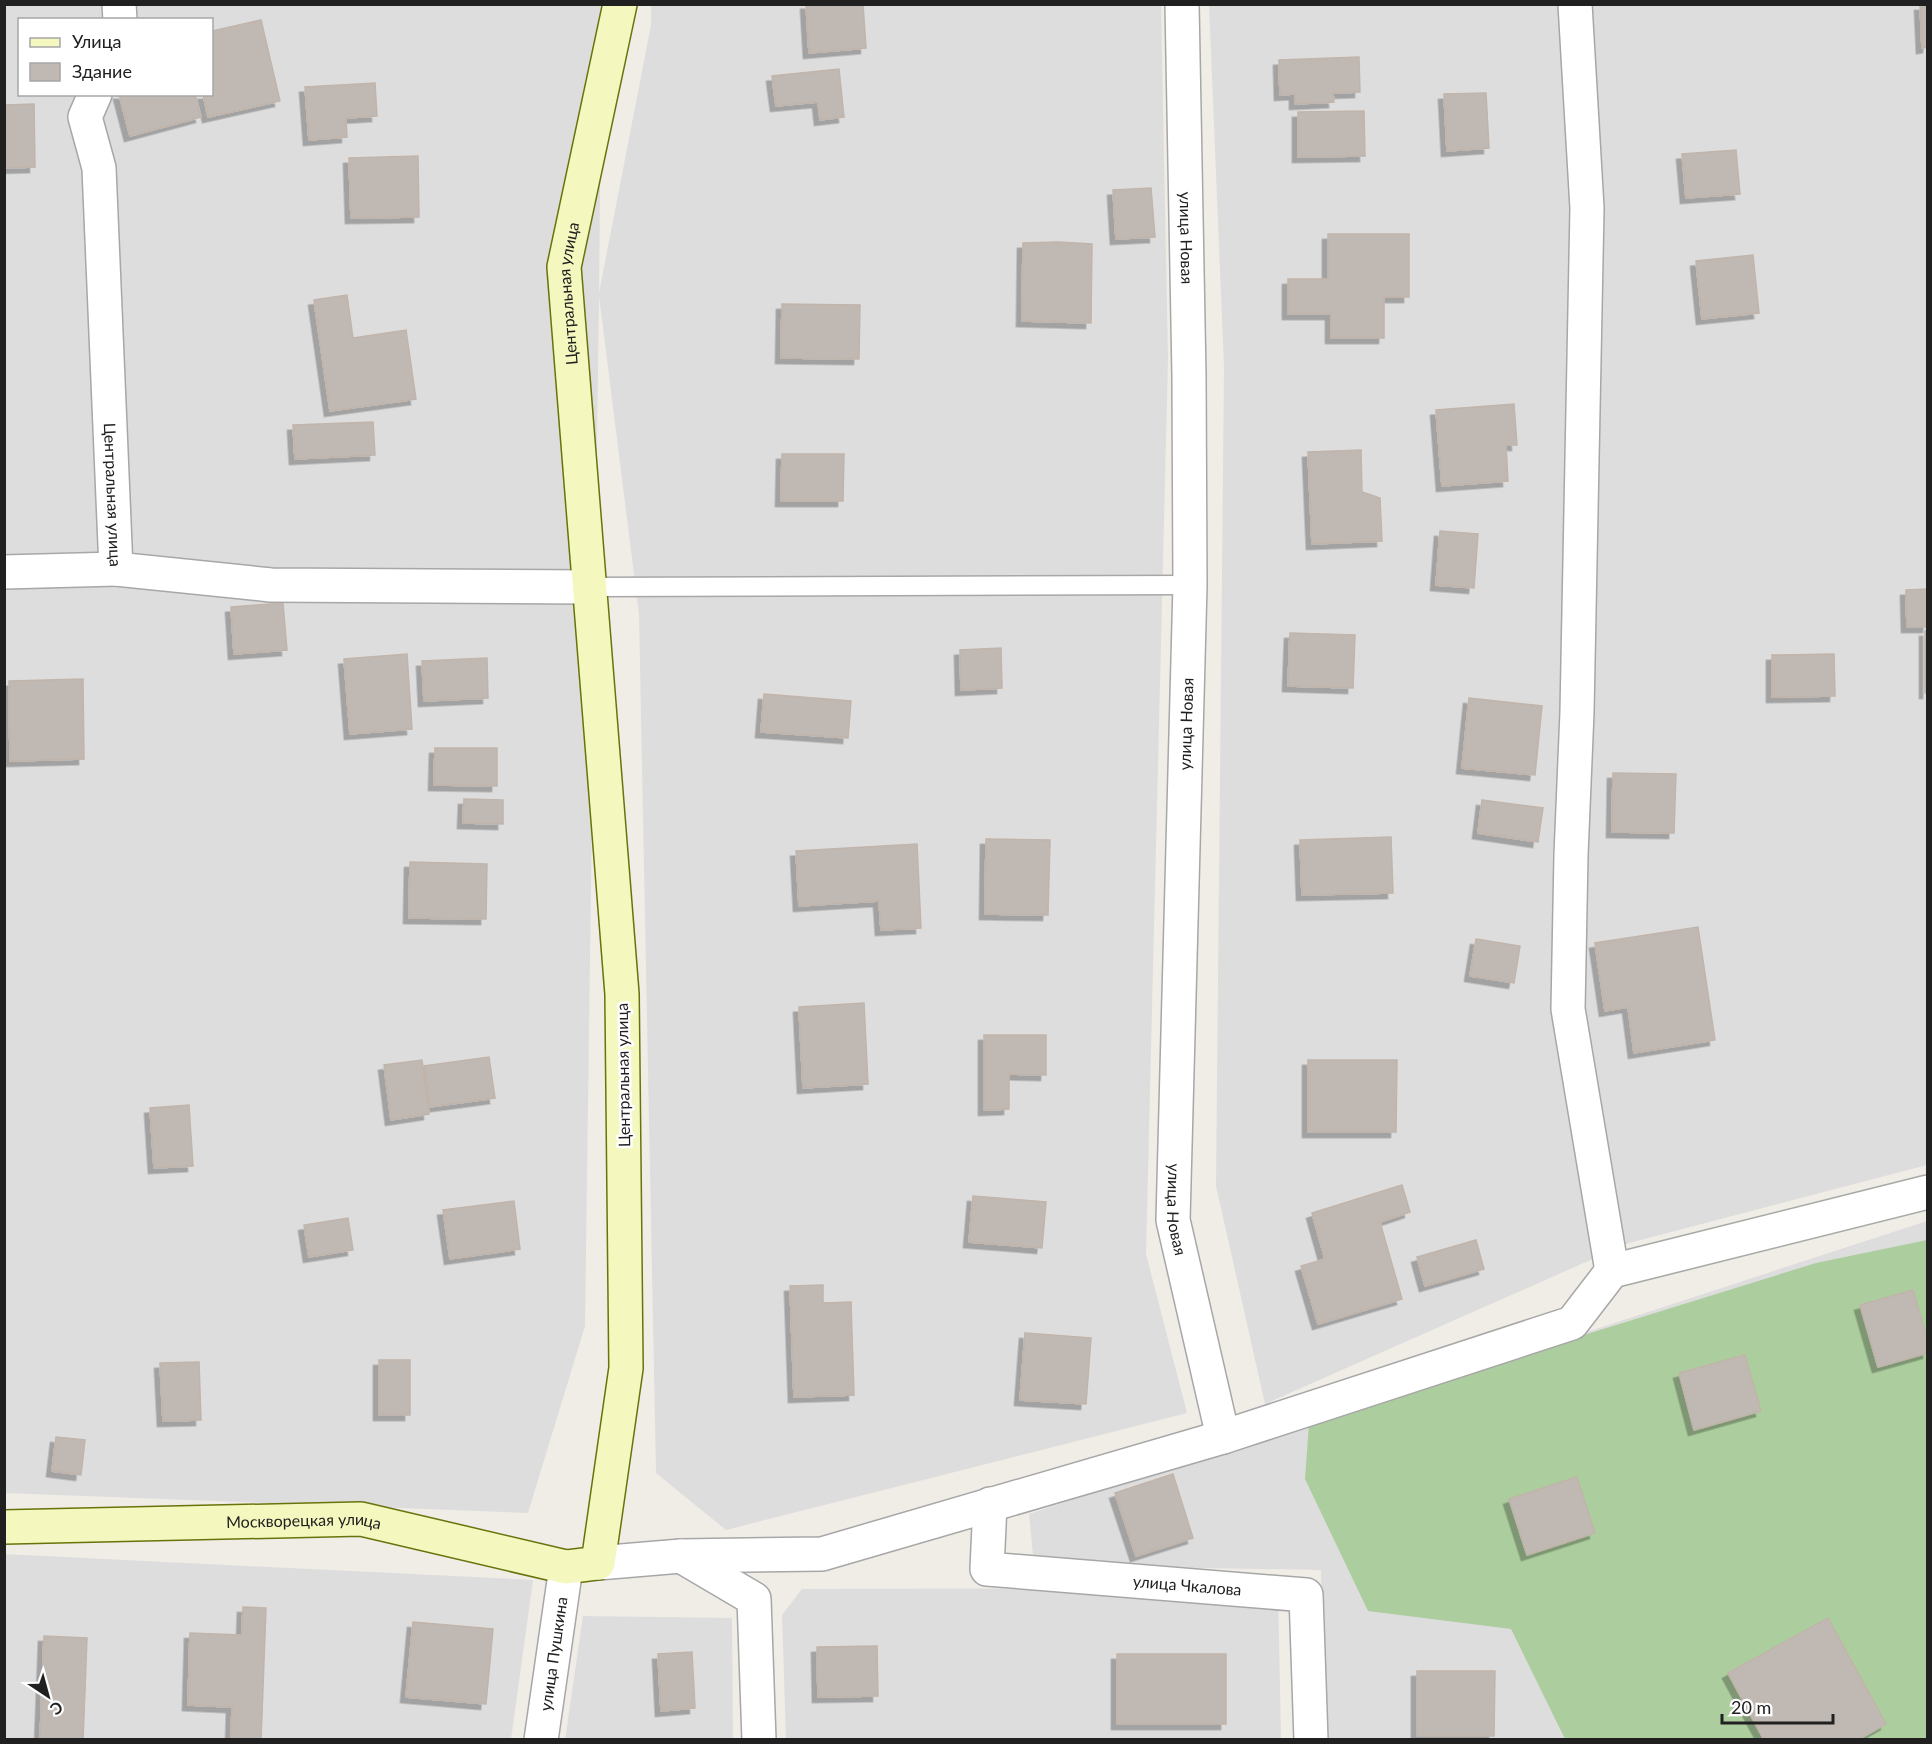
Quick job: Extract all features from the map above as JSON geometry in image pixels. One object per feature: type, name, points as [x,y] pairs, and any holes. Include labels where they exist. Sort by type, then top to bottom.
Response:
[{"type":"street","name":"Центральная улица","points":[[598,1563],[626,1368],[622,994],[564,267],[620,4]]},
{"type":"street","name":"улица Новая","points":[[1182,4],[1189,376],[1190,585],[1173,1220],[1223,1437]]},
{"type":"street","points":[[1575,4],[1587,208],[1578,688],[1568,1009],[1612,1271]]},
{"type":"street","name":"Центральная улица","points":[[94,96],[85,117],[99,168],[116,569],[271,585],[589,587]]},
{"type":"street","points":[[4,572],[116,569]]},
{"type":"street","points":[[598,1563],[681,1556],[822,1554],[1223,1437],[1572,1323],[1612,1271],[1928,1192]]},
{"type":"street","name":"улица Чкалова","points":[[990,1504],[987,1569],[1306,1595],[1311,1740]]},
{"type":"street","name":"Москворецкая улица","points":[[4,1527],[361,1519],[566,1567],[598,1563]]},
{"type":"street","points":[[681,1556],[754,1599],[759,1740]]},
{"type":"street","name":"улица Пушкина","points":[[541,1740],[566,1567]]},
{"type":"lane","points":[[589,587],[1190,585]]},
{"type":"shaded area","points":[[5,5],[602,5],[599,293],[651,25],[651,5],[1161,5],[1168,358],[1146,1254],[1187,1413],[726,1530],[656,1473],[639,614],[599,296],[585,1326],[528,1513],[5,1493]]},
{"type":"shaded area","points":[[1209,5],[1928,5],[1927,1165],[1629,1243],[1265,1404],[1216,1186],[1224,367]]},
{"type":"shaded area","points":[[1927,1221],[1927,1739],[1324,1739],[1321,1570],[1034,1565],[1029,1514]]},
{"type":"shaded area","points":[[4,1554],[533,1580],[511,1739],[5,1739]]},
{"type":"shaded area","points":[[1278,1588],[1281,1739],[786,1739],[782,1615],[802,1589]]},
{"type":"shaded area","points":[[583,1616],[732,1618],[733,1739],[565,1740]]},
{"type":"green space","points":[[1927,1240],[1927,1739],[1567,1739],[1511,1629],[1368,1611],[1305,1479],[1309,1423],[1480,1367],[1816,1263]]},
{"type":"building","points":[[806,4],[863,4],[866,48],[809,53]]},
{"type":"building","points":[[1920,5],[1928,5],[1928,47],[1922,48]]},
{"type":"building","points":[[261,20],[280,101],[208,117],[203,96],[213,96],[213,31]]},
{"type":"building","points":[[1359,57],[1360,92],[1333,93],[1334,102],[1295,104],[1295,94],[1280,95],[1279,60]]},
{"type":"building","points":[[839,69],[844,117],[820,120],[818,102],[776,106],[772,76]]},
{"type":"building","points":[[375,83],[377,116],[346,118],[347,137],[309,140],[305,87]]},
{"type":"building","points":[[1486,93],[1489,148],[1447,151],[1444,94]]},
{"type":"building","points":[[120,96],[196,96],[201,117],[130,136]]},
{"type":"building","points":[[34,104],[35,167],[4,168],[4,105]]},
{"type":"building","points":[[1364,111],[1365,156],[1298,157],[1298,112]]},
{"type":"building","points":[[1736,150],[1740,194],[1686,198],[1682,154]]},
{"type":"building","points":[[418,156],[419,217],[351,218],[349,158]]},
{"type":"building","points":[[1151,188],[1155,237],[1116,239],[1113,190]]},
{"type":"building","points":[[1328,234],[1409,234],[1409,297],[1384,297],[1384,338],[1331,338],[1331,314],[1288,314],[1288,279],[1328,279]]},
{"type":"building","points":[[1023,243],[1092,244],[1091,323],[1022,321]]},
{"type":"building","points":[[1753,255],[1759,313],[1702,319],[1696,261]]},
{"type":"building","points":[[347,295],[353,338],[406,330],[416,399],[330,411],[314,300]]},
{"type":"building","points":[[782,304],[860,305],[859,359],[781,358]]},
{"type":"building","points":[[1514,404],[1517,445],[1506,445],[1508,481],[1442,486],[1436,410]]},
{"type":"building","points":[[373,422],[375,455],[295,459],[293,425]]},
{"type":"building","points":[[1361,450],[1362,492],[1380,498],[1382,541],[1312,544],[1308,452]]},
{"type":"building","points":[[782,454],[844,454],[843,501],[781,501]]},
{"type":"building","points":[[1440,531],[1478,534],[1474,588],[1436,585]]},
{"type":"building","points":[[1928,589],[1928,627],[1907,627],[1906,590]]},
{"type":"building","points":[[283,603],[287,650],[234,654],[231,607]]},
{"type":"building","points":[[1925,631],[1928,631],[1928,693],[1925,693]]},
{"type":"building","points":[[1290,633],[1355,635],[1353,688],[1288,686]]},
{"type":"building","points":[[1001,648],[1002,688],[961,690],[960,650]]},
{"type":"building","points":[[407,654],[412,729],[350,734],[344,659]]},
{"type":"building","points":[[1834,654],[1835,696],[1772,697],[1772,655]]},
{"type":"building","points":[[487,658],[488,698],[424,701],[422,661]]},
{"type":"building","points":[[83,679],[84,759],[10,761],[9,681]]},
{"type":"building","points":[[764,694],[851,701],[848,738],[761,732]]},
{"type":"building","points":[[1469,698],[1542,706],[1535,775],[1462,768]]},
{"type":"building","points":[[435,748],[497,748],[497,786],[434,785]]},
{"type":"building","points":[[1613,773],[1676,774],[1674,833],[1612,832]]},
{"type":"building","points":[[464,799],[503,800],[503,824],[463,823]]},
{"type":"building","points":[[1482,800],[1543,808],[1538,842],[1478,833]]},
{"type":"building","points":[[1391,837],[1393,893],[1302,895],[1300,840]]},
{"type":"building","points":[[986,839],[1050,840],[1048,915],[985,914]]},
{"type":"building","points":[[917,844],[921,928],[881,930],[879,901],[799,906],[796,851]]},
{"type":"building","points":[[410,862],[487,864],[486,919],[409,918]]},
{"type":"building","points":[[1698,927],[1715,1040],[1634,1053],[1628,1007],[1605,1011],[1595,943]]},
{"type":"building","points":[[1476,939],[1520,946],[1514,983],[1470,976]]},
{"type":"building","points":[[864,1003],[868,1084],[803,1088],[799,1007]]},
{"type":"building","points":[[984,1035],[1046,1035],[1046,1075],[1009,1074],[1009,1109],[984,1110]]},
{"type":"building","points":[[489,1057],[495,1098],[430,1107],[424,1066]]},
{"type":"building","points":[[422,1060],[429,1114],[391,1120],[384,1065]]},
{"type":"building","points":[[1308,1060],[1397,1060],[1396,1132],[1308,1132]]},
{"type":"building","points":[[189,1105],[193,1166],[154,1168],[150,1108]]},
{"type":"building","points":[[1402,1185],[1410,1212],[1380,1222],[1402,1299],[1318,1324],[1301,1266],[1325,1259],[1312,1213]]},
{"type":"building","points":[[973,1196],[1046,1202],[1042,1248],[969,1242]]},
{"type":"building","points":[[514,1201],[520,1249],[450,1259],[443,1210]]},
{"type":"building","points":[[348,1218],[353,1250],[309,1257],[304,1225]]},
{"type":"building","points":[[1476,1240],[1484,1269],[1425,1286],[1417,1257]]},
{"type":"building","points":[[823,1285],[823,1303],[851,1302],[854,1395],[794,1397],[790,1286]]},
{"type":"building","points":[[1913,1290],[1928,1342],[1928,1353],[1878,1367],[1860,1305]]},
{"type":"building","points":[[1025,1333],[1091,1338],[1086,1404],[1020,1400]]},
{"type":"building","points":[[1745,1355],[1761,1411],[1694,1430],[1679,1373]]},
{"type":"building","points":[[379,1360],[410,1360],[410,1415],[379,1415]]},
{"type":"building","points":[[199,1362],[201,1420],[163,1421],[160,1363]]},
{"type":"building","points":[[56,1437],[85,1440],[81,1475],[52,1471]]},
{"type":"building","points":[[1173,1474],[1193,1538],[1136,1556],[1115,1493]]},
{"type":"building","points":[[1577,1477],[1595,1533],[1527,1555],[1509,1499]]},
{"type":"building","points":[[243,1607],[266,1608],[261,1740],[231,1740],[232,1707],[188,1705],[190,1633],[242,1635]]},
{"type":"building","points":[[1828,1618],[1886,1724],[1858,1740],[1764,1740],[1728,1673]]},
{"type":"building","points":[[413,1622],[493,1629],[486,1704],[406,1697]]},
{"type":"building","points":[[44,1636],[87,1638],[83,1740],[40,1740]]},
{"type":"building","points":[[877,1646],[878,1696],[818,1697],[817,1647]]},
{"type":"building","points":[[692,1652],[695,1708],[661,1711],[658,1654]]},
{"type":"building","points":[[1117,1654],[1226,1654],[1226,1724],[1117,1724]]},
{"type":"building","points":[[1417,1671],[1495,1671],[1494,1736],[1417,1736]]}]
